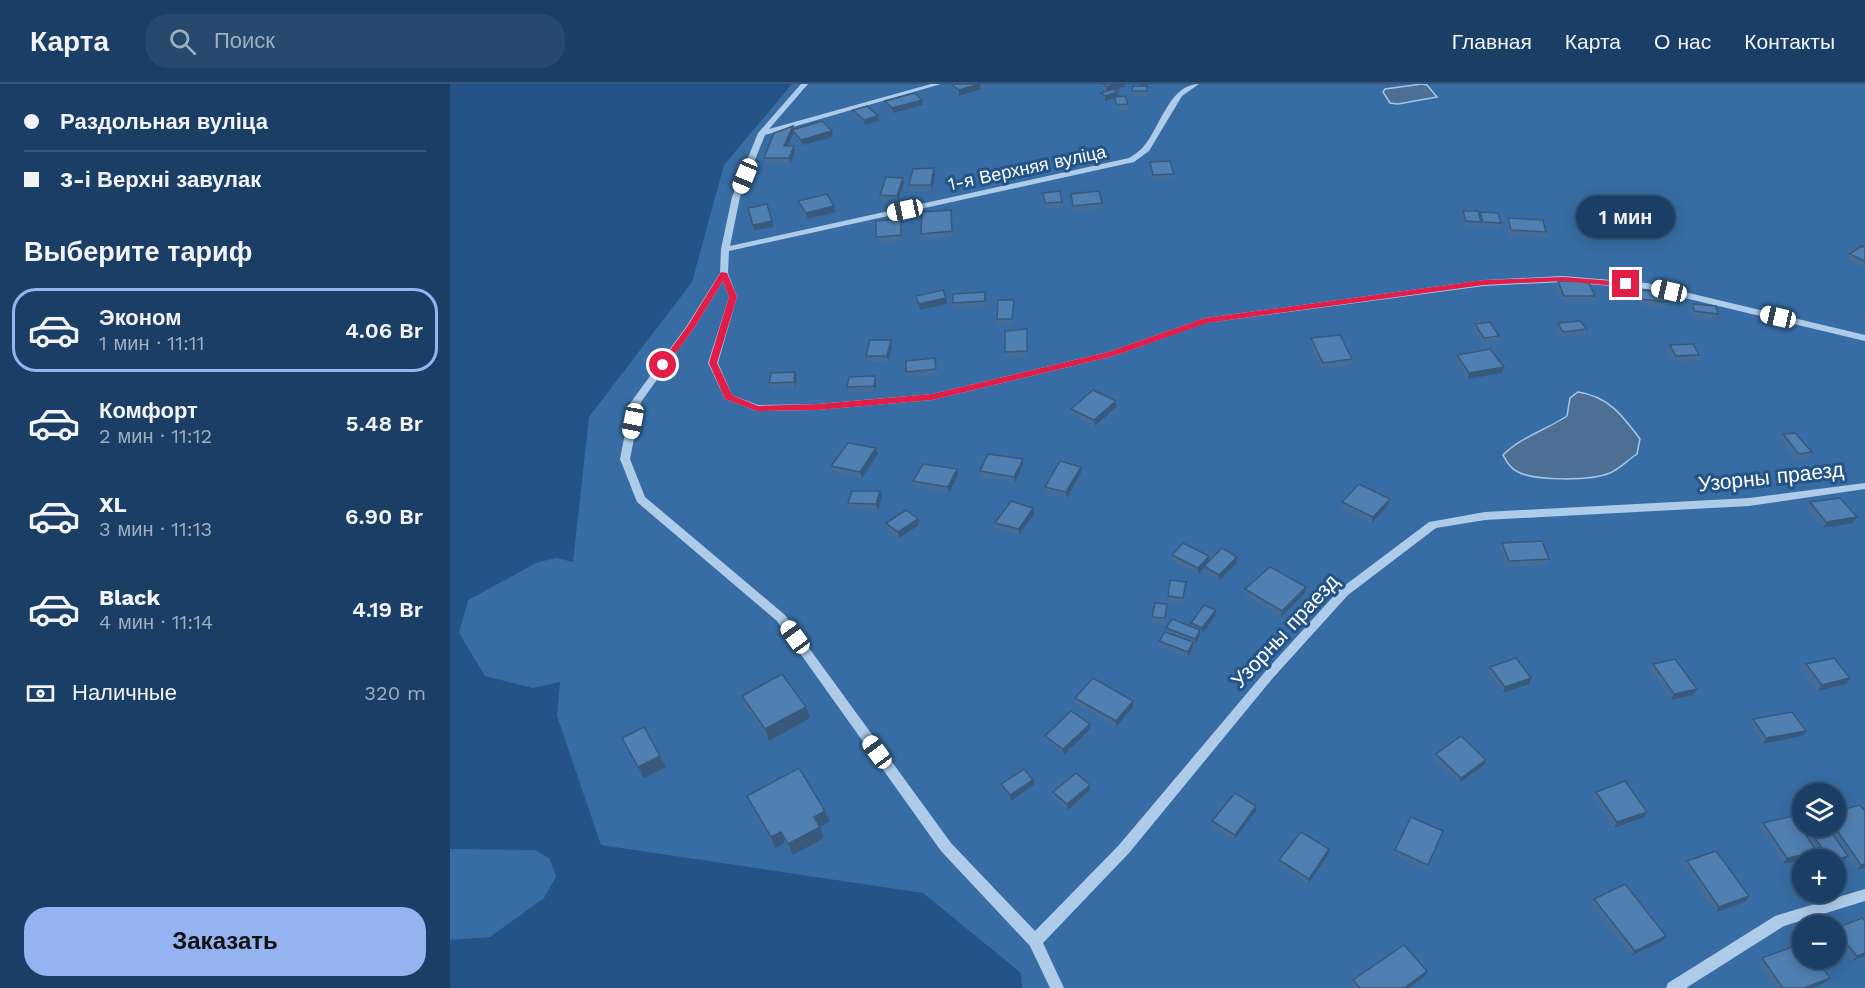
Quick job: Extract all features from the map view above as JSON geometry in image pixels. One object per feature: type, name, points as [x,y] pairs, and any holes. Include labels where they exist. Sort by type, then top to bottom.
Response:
[{"type":"street","points":[[805,84],[762,133],[736,197],[725,249],[724,273],[733,297],[713,363],[728,397],[757,408],[818,407],[932,397],[1111,354],[1205,321],[1484,283],[1563,279],[1647,286],[1865,338]]},
{"type":"street","points":[[762,133],[938,84]]},
{"type":"street","name":"1-я Верхняя вуліца","points":[[725,249],[1131,160],[1146,148],[1179,95],[1196,84]]},
{"type":"street","points":[[724,273],[690,328],[636,402],[625,459],[641,499],[781,618],[946,847],[1035,941],[1057,988]]},
{"type":"street","name":"Узорны праезд","points":[[1035,941],[1124,849],[1268,675],[1344,592],[1433,525],[1485,516],[1749,502],[1865,486]]},
{"type":"street","points":[[1673,988],[1780,921],[1865,895]]},
{"type":"shaded area","points":[[792,84],[1865,84],[1865,988],[1022,988],[1021,973],[923,893],[601,845],[557,716],[560,682],[533,688],[485,676],[459,633],[468,600],[538,562],[557,558],[573,562],[589,417],[692,282],[724,165]]},
{"type":"shaded area","points":[[1427,85],[1437,97],[1398,104],[1390,103],[1383,92],[1385,89]]},
{"type":"shaded area","points":[[1578,392],[1598,398],[1621,415],[1640,439],[1637,454],[1620,467],[1601,476],[1564,479],[1537,477],[1513,469],[1503,455],[1518,443],[1567,416],[1570,398]]},
{"type":"shaded area","points":[[450,849],[535,850],[550,859],[556,877],[544,898],[490,937],[450,940]]},
{"type":"building","points":[[980,84],[959,90],[952,85]]},
{"type":"building","points":[[1133,86],[1147,86],[1147,91],[1132,91]]},
{"type":"building","points":[[1113,89],[1118,92],[1105,96],[1101,93]]},
{"type":"building","points":[[915,93],[922,100],[892,108],[885,101]]},
{"type":"building","points":[[1125,96],[1128,104],[1117,105],[1114,97]]},
{"type":"building","points":[[867,106],[878,116],[864,120],[853,110]]},
{"type":"building","points":[[822,121],[832,131],[801,140],[792,130]]},
{"type":"building","points":[[793,126],[784,146],[794,146],[789,158],[764,158],[774,133]]},
{"type":"building","points":[[1170,161],[1174,174],[1153,175],[1150,162]]},
{"type":"building","points":[[934,168],[931,185],[909,185],[913,169]]},
{"type":"building","points":[[886,177],[903,178],[897,196],[880,195]]},
{"type":"building","points":[[1060,191],[1062,202],[1045,203],[1043,193]]},
{"type":"building","points":[[1099,191],[1102,203],[1073,206],[1071,194]]},
{"type":"building","points":[[827,194],[834,206],[806,213],[798,201]]},
{"type":"building","points":[[767,204],[772,221],[753,225],[748,208]]},
{"type":"building","points":[[951,210],[952,231],[921,234],[922,212]]},
{"type":"building","points":[[1463,211],[1478,211],[1481,222],[1466,221]]},
{"type":"building","points":[[1480,212],[1498,213],[1501,223],[1483,222]]},
{"type":"building","points":[[1508,218],[1543,220],[1546,232],[1511,230]]},
{"type":"building","points":[[901,219],[901,235],[876,237],[876,221]]},
{"type":"building","points":[[1862,246],[1865,248],[1865,261],[1850,254]]},
{"type":"building","points":[[1558,281],[1588,281],[1595,296],[1564,296]]},
{"type":"building","points":[[943,290],[946,298],[919,304],[916,296]]},
{"type":"building","points":[[1639,290],[1665,292],[1667,302],[1641,299]]},
{"type":"building","points":[[985,292],[985,301],[953,303],[953,294]]},
{"type":"building","points":[[998,300],[1014,300],[1012,319],[997,319]]},
{"type":"building","points":[[1693,304],[1716,306],[1718,314],[1694,311]]},
{"type":"building","points":[[1580,321],[1587,329],[1563,332],[1558,323]]},
{"type":"building","points":[[1490,322],[1499,336],[1484,338],[1475,324]]},
{"type":"building","points":[[1027,329],[1027,351],[1005,352],[1005,331]]},
{"type":"building","points":[[1340,335],[1352,359],[1323,363],[1311,338]]},
{"type":"building","points":[[870,340],[891,340],[887,356],[866,356]]},
{"type":"building","points":[[1693,344],[1699,355],[1676,356],[1670,345]]},
{"type":"building","points":[[1490,349],[1504,367],[1469,373],[1457,355]]},
{"type":"building","points":[[935,358],[936,369],[906,372],[906,361]]},
{"type":"building","points":[[795,372],[794,382],[769,383],[771,373]]},
{"type":"building","points":[[875,376],[874,386],[847,387],[849,377]]},
{"type":"building","points":[[1093,390],[1116,401],[1094,420],[1071,409]]},
{"type":"building","points":[[1795,433],[1812,452],[1799,454],[1783,434]]},
{"type":"building","points":[[848,443],[876,448],[860,472],[831,466]]},
{"type":"building","points":[[988,454],[1023,459],[1014,477],[980,471]]},
{"type":"building","points":[[1060,461],[1081,467],[1066,492],[1045,487]]},
{"type":"building","points":[[923,464],[957,469],[948,487],[913,481]]},
{"type":"building","points":[[1359,484],[1390,499],[1373,517],[1342,502]]},
{"type":"building","points":[[852,491],[880,491],[876,504],[848,503]]},
{"type":"building","points":[[1840,498],[1857,517],[1826,522],[1810,502]]},
{"type":"building","points":[[1011,501],[1033,508],[1019,529],[995,523]]},
{"type":"building","points":[[906,510],[918,519],[898,532],[886,523]]},
{"type":"building","points":[[1542,541],[1549,559],[1509,561],[1502,543]]},
{"type":"building","points":[[1183,543],[1209,556],[1198,568],[1172,555]]},
{"type":"building","points":[[1222,548],[1237,557],[1219,575],[1204,566]]},
{"type":"building","points":[[1270,567],[1306,587],[1282,611],[1245,589]]},
{"type":"building","points":[[1170,580],[1186,582],[1183,598],[1168,596]]},
{"type":"building","points":[[1155,603],[1167,604],[1165,618],[1152,617]]},
{"type":"building","points":[[1204,605],[1216,610],[1202,628],[1191,623]]},
{"type":"building","points":[[1172,619],[1200,630],[1195,639],[1166,628]]},
{"type":"building","points":[[1165,632],[1193,642],[1188,652],[1159,641]]},
{"type":"building","points":[[1516,658],[1531,678],[1505,687],[1490,667]]},
{"type":"building","points":[[1834,658],[1850,678],[1822,685],[1806,664]]},
{"type":"building","points":[[1675,659],[1697,689],[1674,694],[1653,664]]},
{"type":"building","points":[[782,674],[806,707],[765,729],[742,696]]},
{"type":"building","points":[[1093,678],[1133,701],[1116,721],[1075,698]]},
{"type":"building","points":[[1071,711],[1090,724],[1063,749],[1045,736]]},
{"type":"building","points":[[1792,712],[1806,731],[1766,738],[1753,719]]},
{"type":"building","points":[[644,727],[660,756],[638,767],[622,738]]},
{"type":"building","points":[[1461,736],[1486,760],[1461,778],[1436,754]]},
{"type":"building","points":[[799,768],[825,811],[814,817],[820,827],[788,844],[781,832],[771,837],[747,796]]},
{"type":"building","points":[[1024,769],[1033,780],[1010,795],[1001,784]]},
{"type":"building","points":[[1076,773],[1090,785],[1067,804],[1053,792]]},
{"type":"building","points":[[1625,781],[1647,812],[1617,822],[1596,792]]},
{"type":"building","points":[[1235,793],[1256,806],[1235,835],[1212,821]]},
{"type":"building","points":[[1860,805],[1865,811],[1865,864],[1861,865],[1842,837],[1846,837],[1846,808]]},
{"type":"building","points":[[1792,816],[1792,837],[1807,837],[1815,849],[1792,849],[1792,857],[1787,858],[1763,823]]},
{"type":"building","points":[[1411,817],[1443,831],[1428,865],[1395,850]]},
{"type":"building","points":[[1301,832],[1329,849],[1309,879],[1279,860]]},
{"type":"building","points":[[1814,837],[1835,837],[1843,849],[1823,849]]},
{"type":"building","points":[[1716,851],[1749,896],[1719,907],[1687,861]]},
{"type":"building","points":[[1625,884],[1666,936],[1635,951],[1594,899]]},
{"type":"building","points":[[1862,918],[1865,921],[1865,953],[1857,956],[1846,943],[1846,924]]},
{"type":"building","points":[[1404,945],[1427,971],[1404,988],[1360,988],[1353,980]]},
{"type":"building","points":[[1792,947],[1792,969],[1823,969],[1830,978],[1804,988],[1783,988],[1762,958]]},
{"type":"route","points":[[663,365],[690,328],[724,273],[733,297],[713,363],[728,397],[757,408],[818,407],[932,397],[1111,354],[1205,321],[1484,283],[1563,279],[1626,284]]}]
